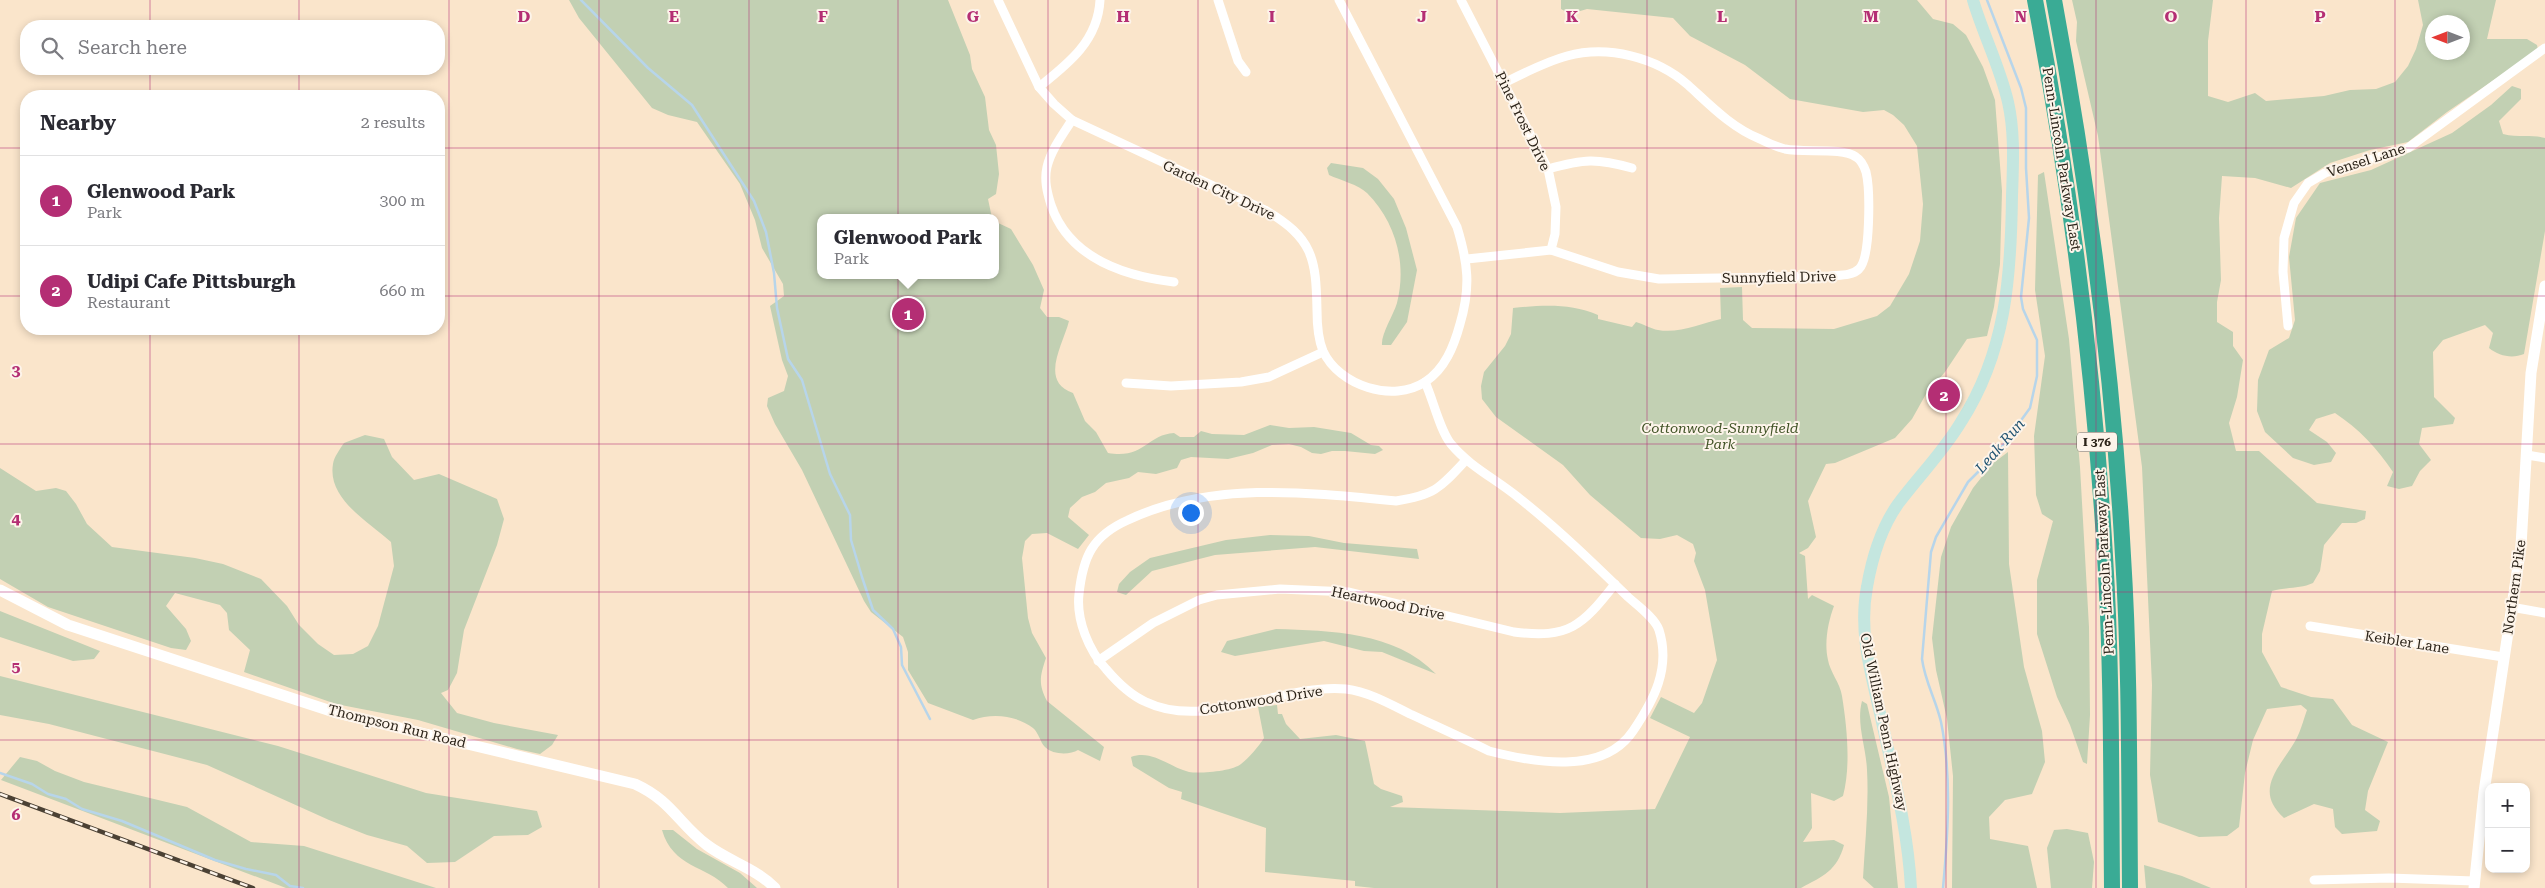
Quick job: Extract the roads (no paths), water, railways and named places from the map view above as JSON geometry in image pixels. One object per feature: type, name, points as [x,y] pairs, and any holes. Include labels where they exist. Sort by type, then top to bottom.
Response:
[{"type":"highway","name":"Penn-Lincoln Parkway East","points":[[2035,0],[2072,221],[2096,426],[2108,623],[2112,888]]},
{"type":"highway","name":"Penn-Lincoln Parkway East","points":[[2054,0],[2090,218],[2116,443],[2128,660],[2130,888]]},
{"type":"main road","name":"Old William Penn Highway","points":[[1911,888],[1904,820],[1867,657],[1864,608],[1869,575],[1886,526],[1899,504],[1933,464],[1976,396],[1994,349],[2005,307],[2012,248],[2012,127],[2001,79],[1972,0]]},
{"type":"street","name":"Garden City Drive","points":[[998,0],[1039,87],[1072,120],[1265,210],[1282,220],[1298,235],[1310,252],[1317,276],[1317,328],[1324,352],[1341,373],[1353,382],[1370,388],[1396,391],[1425,382]]},
{"type":"street","points":[[1039,87],[1071,62],[1083,48],[1100,10],[1100,0]]},
{"type":"street","points":[[1218,0],[1238,61],[1246,72]]},
{"type":"street","points":[[1339,0],[1457,227],[1467,259],[1464,308],[1456,339],[1448,357],[1425,382]]},
{"type":"street","name":"Pine Frost Drive","points":[[1461,0],[1548,169],[1556,207],[1555,234],[1552,250]]},
{"type":"street","name":"Vensel Lane","points":[[2288,326],[2283,272],[2284,238],[2294,202],[2308,183],[2325,173],[2408,148],[2545,48]]},
{"type":"street","name":"Sunnyfield Drive","points":[[1467,259],[1487,255],[1552,250],[1618,272],[1660,279],[1850,274],[1859,270],[1864,263],[1866,251],[1866,174],[1863,163],[1856,156],[1842,152],[1785,149],[1757,138],[1730,123],[1679,77],[1654,63],[1633,56],[1592,52],[1567,56],[1504,83]]},
{"type":"street","points":[[1072,120],[1056,145],[1047,167],[1046,188],[1054,214],[1069,236],[1091,257],[1118,270],[1145,279],[1174,282]]},
{"type":"street","points":[[1548,169],[1585,160],[1605,161],[1632,168]]},
{"type":"street","name":"Northern Pike","points":[[2474,884],[2484,792],[2520,546],[2531,374],[2545,286]]},
{"type":"street","points":[[1126,382],[1171,386],[1241,382],[1269,377],[1324,352]]},
{"type":"street","name":"Cottonwood Drive","points":[[1425,382],[1449,442],[1466,460],[1519,497],[1615,584],[1658,628],[1663,655],[1661,679],[1649,707],[1629,736],[1610,752],[1583,761],[1536,760],[1489,751],[1373,696],[1347,690],[1320,689],[1291,692],[1192,712],[1171,709],[1146,702],[1121,685],[1098,661],[1083,630],[1078,599],[1082,566],[1094,544],[1111,527],[1161,508],[1230,494],[1279,492],[1396,501],[1413,498],[1427,495],[1442,486],[1466,460]]},
{"type":"street","points":[[2527,455],[2545,458]]},
{"type":"street","name":"Heartwood Drive","points":[[1098,661],[1174,610],[1217,595],[1280,589],[1349,592],[1514,632],[1534,635],[1552,634],[1572,628],[1592,613],[1615,584]]},
{"type":"street","name":"Thompson Run Road","points":[[0,590],[68,625],[337,712],[634,784],[658,796],[706,844],[760,876],[775,888]]},
{"type":"street","points":[[2511,607],[2545,613]]},
{"type":"street","name":"Keibler Lane","points":[[2310,626],[2504,657]]},
{"type":"street","points":[[2314,880],[2389,878],[2474,884]]},
{"type":"waterway","points":[[581,0],[648,68],[692,105],[754,201],[766,232],[774,273],[777,308],[788,359],[802,380],[830,474],[850,515],[851,540],[873,610],[893,629],[901,647],[902,665],[930,719]]},
{"type":"waterway","name":"Leak Run","points":[[1943,888],[1947,826],[1947,763],[1941,722],[1922,659],[1931,552],[1936,537],[1968,482],[1998,452],[2030,408],[2037,376],[2037,340],[2023,309],[2021,297],[2029,218],[2026,168],[2026,108],[2021,88],[1987,0]]},
{"type":"waterway","points":[[0,773],[32,784],[48,794],[66,799],[82,809],[122,821],[215,860],[276,875],[290,886],[303,888]]},
{"type":"railway","points":[[0,794],[253,888]]},
{"type":"place","name":"Glenwood Park","points":[[908,314]]},
{"type":"place","name":"Udipi Cafe Pittsburgh","points":[[1944,395]]},
{"type":"park label","name":"Cottonwood-Sunnyfield Park","points":[[1720,436]]}]
